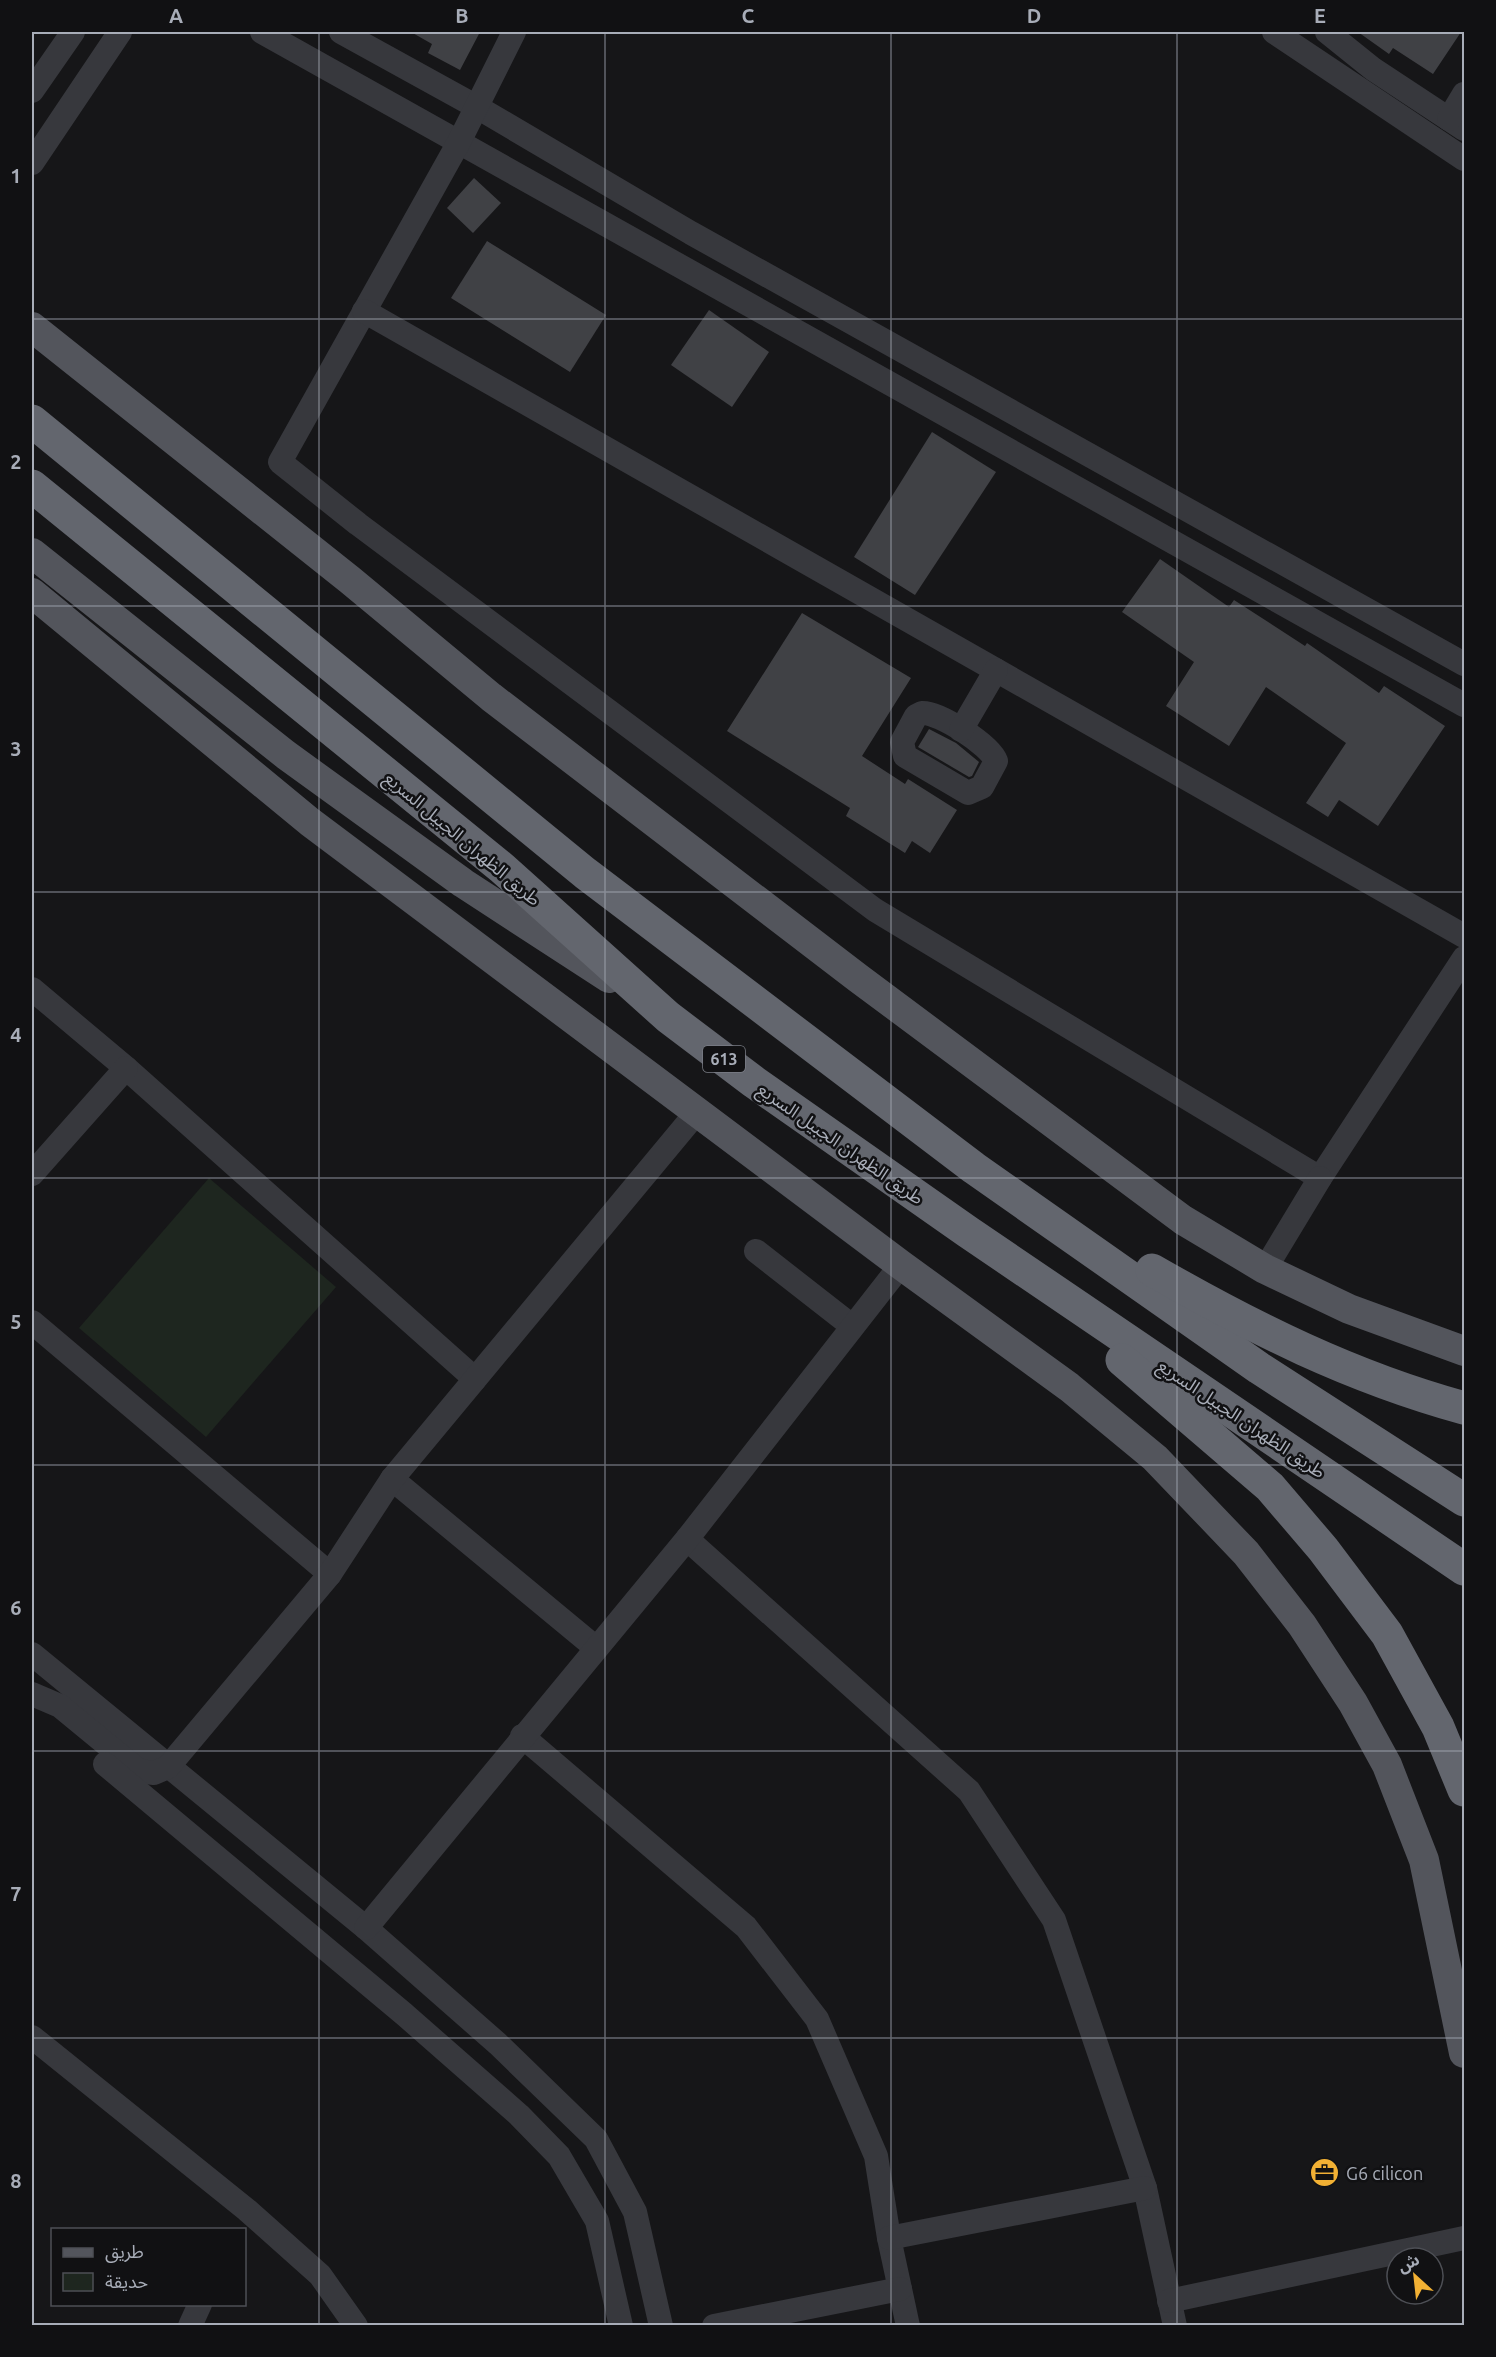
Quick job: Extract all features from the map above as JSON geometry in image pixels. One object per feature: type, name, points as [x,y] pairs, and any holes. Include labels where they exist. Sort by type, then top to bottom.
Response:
[{"type":"highway","points":[[32,421],[585,873],[974,1168],[1259,1368],[1464,1500]]},
{"type":"highway","name":"طريق الظهران الجبيل السريع","points":[[32,486],[502,868],[668,1017],[754,1082],[969,1232],[1464,1569]]},
{"type":"highway","points":[[974,1168],[1241,1321],[1316,1356],[1409,1393],[1464,1408]]},
{"type":"highway","points":[[969,1232],[1190,1416],[1270,1486],[1323,1549],[1387,1634],[1438,1726],[1464,1790]]},
{"type":"main road","points":[[32,327],[350,580],[491,697],[858,978],[1183,1220],[1265,1269],[1349,1310],[1464,1351]]},
{"type":"main road","points":[[32,553],[286,755],[463,883],[668,1017]]},
{"type":"main road","points":[[32,593],[310,822],[901,1265],[1069,1387],[1155,1458],[1246,1553],[1302,1625],[1353,1703],[1387,1765],[1424,1860],[1464,2053]]},
{"type":"street","points":[[32,92],[73,32]]},
{"type":"street","points":[[32,163],[120,32]]},
{"type":"street","points":[[262,32],[1464,705]]},
{"type":"street","points":[[341,32],[477,107],[701,238],[1464,664]]},
{"type":"street","points":[[514,32],[459,142],[280,462],[358,524],[875,910],[1320,1178]]},
{"type":"street","points":[[1274,32],[1464,159]]},
{"type":"street","points":[[1327,32],[1373,69],[1457,124],[1464,94]]},
{"type":"street","points":[[428,125],[477,107]]},
{"type":"street","points":[[364,311],[1464,936]]},
{"type":"street","points":[[961,730],[996,670]]},
{"type":"street","points":[[1265,1269],[1320,1178],[1464,958]]},
{"type":"street","points":[[32,989],[126,1068],[475,1379]]},
{"type":"street","points":[[32,1174],[126,1068]]},
{"type":"street","points":[[32,1694],[60,1706],[139,1771],[154,1773],[168,1767],[330,1574],[392,1479],[697,1112]]},
{"type":"street","points":[[756,1251],[852,1326]]},
{"type":"street","points":[[366,1928],[522,1736],[687,1539],[901,1265]]},
{"type":"street","points":[[32,1322],[330,1574]]},
{"type":"street","points":[[392,1479],[596,1648]]},
{"type":"street","points":[[687,1539],[969,1791],[1054,1920],[1145,2188],[1174,2325]]},
{"type":"street","points":[[32,1654],[366,1928],[498,2044],[596,2139],[635,2212],[664,2324]]},
{"type":"street","points":[[32,1703],[404,2014],[519,2115],[559,2156],[597,2221],[621,2325]]},
{"type":"street","points":[[522,1736],[746,1927],[817,2019],[876,2156],[889,2238],[908,2325]]},
{"type":"street","points":[[32,2037],[242,2220],[320,2275],[356,2325]]},
{"type":"street","points":[[889,2238],[1145,2188]]},
{"type":"street","points":[[1169,2301],[1463,2245]]},
{"type":"street","points":[[714,2325],[900,2289]]},
{"type":"street","points":[[190,2325],[199,2306]]},
{"type":"green space","points":[[209,1178],[336,1287],[206,1437],[79,1328]]},
{"type":"building","points":[[411,32],[480,32],[460,70],[428,53],[432,44]]},
{"type":"building","points":[[1358,32],[1461,32],[1433,74],[1393,48],[1389,54]]},
{"type":"building","points":[[474,178],[501,203],[473,233],[447,208]]},
{"type":"building","points":[[487,241],[606,315],[570,372],[451,298]]},
{"type":"building","points":[[709,310],[769,352],[732,407],[671,365]]},
{"type":"building","points":[[932,432],[996,472],[915,595],[854,557]]},
{"type":"building","points":[[1160,559],[1229,607],[1234,600],[1305,646],[1307,643],[1379,693],[1384,686],[1445,726],[1378,826],[1339,800],[1328,817],[1306,803],[1346,743],[1266,687],[1229,746],[1166,706],[1194,662],[1122,612]]},
{"type":"building","points":[[802,613],[911,678],[862,756],[905,784],[908,779],[957,810],[930,853],[912,841],[905,853],[846,816],[850,808],[727,731]]},
{"type":"building","points":[[929,729],[956,743],[979,762],[972,776],[969,777],[918,747]]},
{"type":"place","name":"G6 cilicon","points":[[1325,2173]]}]
